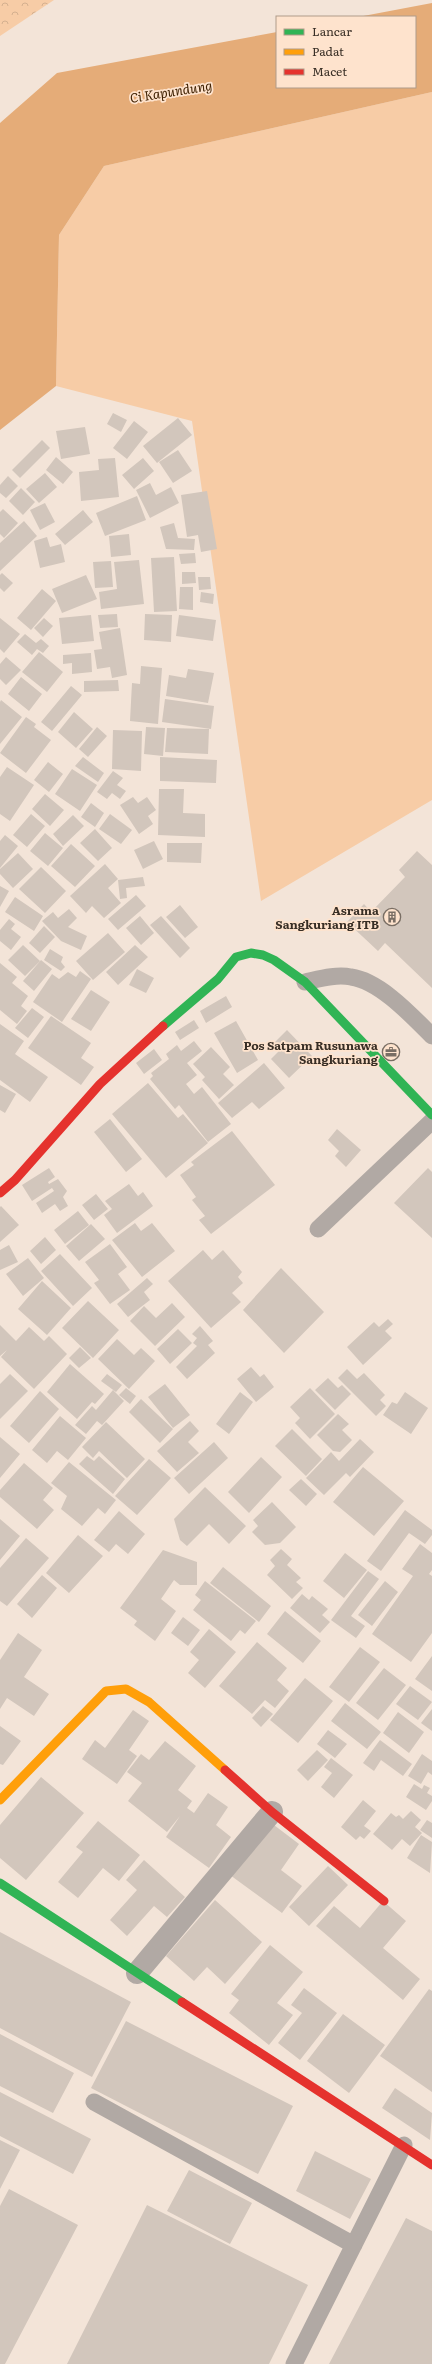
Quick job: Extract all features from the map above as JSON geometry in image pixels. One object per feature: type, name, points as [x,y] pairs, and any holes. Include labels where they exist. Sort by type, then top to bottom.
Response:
[{"type":"street","points":[[0,1193],[15,1180],[100,1084],[156,1030],[218,979],[236,957],[251,952],[263,955],[305,982],[432,1115]]},
{"type":"street","points":[[0,1800],[106,1691],[126,1689],[149,1702],[272,1812],[384,1901]]},
{"type":"street","points":[[138,1973],[272,1812]]},
{"type":"street","points":[[0,1883],[404,2145],[432,2165]]},
{"type":"lane","points":[[305,982],[325,978],[351,976],[375,986],[403,1008],[432,1036]]},
{"type":"lane","points":[[318,1228],[432,1121]]},
{"type":"lane","points":[[94,2102],[354,2245]]},
{"type":"lane","points":[[294,2364],[404,2145]]},
{"type":"green space","points":[[0,0],[54,0],[0,36]]},
{"type":"green space","points":[[432,92],[432,800],[261,901],[192,421],[56,386],[59,235],[104,166]]},
{"type":"water","name":"Ci Kapundung","points":[[432,3],[432,92],[104,166],[59,235],[56,386],[0,430],[0,123],[57,73],[276,32],[276,88],[416,88],[416,16],[363,16]]},
{"type":"building","points":[[113,413],[127,420],[121,432],[107,424]]},
{"type":"building","points":[[178,418],[192,435],[157,463],[143,446]]},
{"type":"building","points":[[134,421],[148,432],[127,459],[113,448]]},
{"type":"building","points":[[85,427],[90,454],[61,459],[56,431]]},
{"type":"building","points":[[42,440],[50,448],[20,478],[12,470]]},
{"type":"building","points":[[178,450],[192,471],[173,483],[159,462]]},
{"type":"building","points":[[56,457],[73,472],[63,484],[46,470]]},
{"type":"building","points":[[115,458],[119,497],[81,501],[79,472],[99,470],[98,459]]},
{"type":"building","points":[[143,458],[154,471],[134,489],[122,475]]},
{"type":"building","points":[[45,473],[57,487],[39,503],[26,489]]},
{"type":"building","points":[[8,476],[18,486],[6,498],[0,493],[0,485]]},
{"type":"building","points":[[150,483],[156,495],[171,487],[179,503],[150,518],[136,490]]},
{"type":"building","points":[[21,488],[35,502],[23,515],[9,501]]},
{"type":"building","points":[[207,491],[217,549],[201,552],[198,535],[187,537],[181,495]]},
{"type":"building","points":[[137,496],[146,520],[105,536],[96,513]]},
{"type":"building","points":[[45,503],[55,522],[40,530],[30,510]]},
{"type":"building","points":[[3,509],[18,523],[4,538],[0,534],[0,512]]},
{"type":"building","points":[[83,510],[93,522],[65,545],[55,534]]},
{"type":"building","points":[[24,521],[37,536],[0,571],[0,543]]},
{"type":"building","points":[[174,523],[178,538],[195,539],[194,550],[166,549],[160,527]]},
{"type":"building","points":[[129,534],[131,555],[111,557],[109,536]]},
{"type":"building","points":[[47,537],[50,547],[61,544],[65,562],[40,568],[34,541]]},
{"type":"building","points":[[195,553],[196,563],[181,564],[179,554]]},
{"type":"building","points":[[174,557],[177,611],[154,612],[151,558]]},
{"type":"building","points":[[139,560],[144,604],[101,609],[99,592],[117,589],[114,562]]},
{"type":"building","points":[[111,561],[113,587],[95,588],[93,562]]},
{"type":"building","points":[[182,572],[195,572],[196,583],[182,584]]},
{"type":"building","points":[[2,573],[13,583],[4,592],[0,588],[0,575]]},
{"type":"building","points":[[86,575],[97,599],[62,613],[52,589]]},
{"type":"building","points":[[198,577],[210,577],[211,589],[199,590]]},
{"type":"building","points":[[180,587],[193,587],[193,610],[179,609]]},
{"type":"building","points":[[42,589],[56,601],[31,630],[17,618]]},
{"type":"building","points":[[201,592],[214,594],[213,604],[200,602]]},
{"type":"building","points":[[117,614],[118,627],[100,628],[98,615]]},
{"type":"building","points":[[145,614],[172,615],[171,642],[144,640]]},
{"type":"building","points":[[91,615],[94,641],[62,644],[59,618]]},
{"type":"building","points":[[179,615],[216,620],[213,641],[176,636]]},
{"type":"building","points":[[0,618],[20,634],[4,653],[0,649]]},
{"type":"building","points":[[44,618],[53,626],[43,637],[34,628]]},
{"type":"building","points":[[120,628],[127,675],[112,678],[110,667],[97,669],[94,650],[102,649],[99,632]]},
{"type":"building","points":[[25,634],[36,643],[41,639],[49,646],[43,653],[37,649],[32,655],[17,642]]},
{"type":"building","points":[[39,652],[63,672],[47,692],[22,672]]},
{"type":"building","points":[[91,653],[92,672],[72,674],[72,663],[63,664],[63,655]]},
{"type":"building","points":[[6,657],[21,670],[6,685],[0,679],[0,664]]},
{"type":"building","points":[[141,666],[162,668],[158,724],[130,721],[132,683],[140,684]]},
{"type":"building","points":[[188,669],[214,673],[208,703],[166,696],[169,675],[186,678]]},
{"type":"building","points":[[21,677],[42,694],[29,711],[8,694]]},
{"type":"building","points":[[118,680],[119,691],[84,692],[84,681]]},
{"type":"building","points":[[71,686],[82,695],[52,731],[41,722]]},
{"type":"building","points":[[165,699],[214,706],[211,729],[162,722]]},
{"type":"building","points":[[1,700],[22,717],[0,744],[0,702]]},
{"type":"building","points":[[74,712],[93,729],[76,748],[58,732]]},
{"type":"building","points":[[26,717],[36,724],[34,727],[51,740],[26,773],[0,753]]},
{"type":"building","points":[[97,727],[107,736],[88,757],[79,749]]},
{"type":"building","points":[[146,727],[165,728],[163,756],[144,754]]},
{"type":"building","points":[[167,728],[209,729],[208,754],[165,752]]},
{"type":"building","points":[[113,730],[142,731],[141,771],[112,769]]},
{"type":"building","points":[[83,757],[104,773],[98,782],[75,766]]},
{"type":"building","points":[[160,757],[217,760],[216,783],[160,781]]},
{"type":"building","points":[[48,762],[63,774],[49,792],[34,780]]},
{"type":"building","points":[[7,767],[34,785],[10,821],[0,814],[0,777]]},
{"type":"building","points":[[72,769],[97,785],[80,811],[55,794]]},
{"type":"building","points":[[113,771],[123,778],[117,785],[126,791],[120,799],[112,793],[107,799],[97,792]]},
{"type":"building","points":[[159,789],[184,789],[183,813],[205,814],[205,837],[158,835]]},
{"type":"building","points":[[45,794],[64,810],[50,826],[32,809]]},
{"type":"building","points":[[133,797],[138,803],[147,797],[156,810],[148,816],[153,824],[139,834],[120,805]]},
{"type":"building","points":[[91,803],[104,813],[95,827],[81,817]]},
{"type":"building","points":[[31,814],[45,826],[27,847],[13,835]]},
{"type":"building","points":[[110,814],[132,830],[121,844],[99,829]]},
{"type":"building","points":[[73,815],[84,826],[63,846],[53,834]]},
{"type":"building","points":[[95,829],[112,848],[98,861],[80,843]]},
{"type":"building","points":[[45,833],[63,848],[48,866],[30,851]]},
{"type":"building","points":[[5,835],[18,846],[0,868],[0,841]]},
{"type":"building","points":[[154,841],[163,859],[143,869],[134,850]]},
{"type":"building","points":[[167,843],[202,843],[201,863],[167,862]]},
{"type":"building","points":[[71,844],[95,866],[75,887],[51,866]]},
{"type":"building","name":"Asrama Sangkuriang ITB","points":[[417,851],[432,865],[432,988],[385,943],[378,951],[347,922],[364,904],[371,912],[405,877],[399,870]]},
{"type":"building","points":[[18,853],[33,869],[13,888],[0,874],[0,869]]},
{"type":"building","points":[[105,864],[118,879],[108,888],[121,903],[104,918],[92,906],[86,913],[70,896]]},
{"type":"building","points":[[41,867],[66,891],[45,913],[19,889]]},
{"type":"building","points":[[143,877],[145,886],[126,888],[127,898],[120,899],[118,880]]},
{"type":"building","points":[[0,886],[9,891],[0,907]]},
{"type":"building","points":[[136,895],[146,906],[118,930],[108,919]]},
{"type":"building","points":[[15,897],[43,916],[34,931],[5,912]]},
{"type":"building","points":[[180,905],[198,927],[185,938],[166,917]]},
{"type":"building","points":[[69,909],[77,918],[68,927],[87,936],[81,950],[61,941],[42,921],[53,912],[58,918]]},
{"type":"building","points":[[140,916],[154,933],[141,945],[126,928]]},
{"type":"building","points":[[161,916],[190,948],[180,958],[150,925]]},
{"type":"building","points":[[9,919],[15,924],[11,929],[21,937],[11,950],[0,941],[0,930]]},
{"type":"building","points":[[44,926],[55,937],[40,953],[29,943]]},
{"type":"building","points":[[108,933],[125,952],[93,980],[76,961]]},
{"type":"building","points":[[23,945],[40,961],[25,976],[8,960]]},
{"type":"building","points":[[135,945],[148,957],[118,985],[106,972]]},
{"type":"building","points":[[50,949],[63,957],[61,962],[65,967],[61,971],[44,960]]},
{"type":"building","points":[[41,960],[52,969],[34,991],[23,981]]},
{"type":"building","points":[[0,963],[17,977],[12,983],[28,996],[21,1006],[27,1011],[17,1024],[0,1010]]},
{"type":"building","points":[[137,969],[154,978],[146,993],[129,985]]},
{"type":"building","points":[[80,971],[91,979],[62,1022],[33,1002],[52,974],[59,979],[68,972],[76,977]]},
{"type":"building","points":[[91,990],[110,1002],[91,1031],[71,1019]]},
{"type":"building","points":[[226,996],[232,1007],[206,1023],[200,1011]]},
{"type":"building","points":[[32,1008],[44,1017],[28,1038],[15,1028]]},
{"type":"building","points":[[51,1016],[91,1043],[81,1058],[94,1067],[81,1085],[28,1048]]},
{"type":"building","points":[[194,1020],[199,1028],[180,1040],[175,1032]]},
{"type":"building","points":[[236,1021],[258,1060],[237,1073],[214,1033]]},
{"type":"building","points":[[0,1024],[24,1041],[15,1054],[48,1077],[30,1102],[0,1080]]},
{"type":"building","points":[[287,1030],[312,1056],[289,1078],[271,1059],[279,1051],[273,1044]]},
{"type":"building","points":[[194,1041],[202,1051],[187,1063],[197,1075],[186,1084],[194,1094],[202,1087],[231,1124],[208,1142],[179,1105],[175,1109],[150,1079],[153,1076],[151,1073],[169,1059],[166,1054],[177,1045],[181,1051]]},
{"type":"building","points":[[211,1047],[230,1067],[223,1074],[234,1085],[219,1099],[202,1080],[205,1077],[193,1064]]},
{"type":"building","points":[[154,1049],[162,1060],[144,1074],[136,1063]]},
{"type":"building","points":[[264,1063],[285,1088],[259,1109],[252,1102],[232,1118],[218,1103]]},
{"type":"building","points":[[148,1083],[178,1118],[183,1114],[208,1143],[166,1178],[112,1114]]},
{"type":"building","points":[[0,1085],[16,1094],[5,1113],[0,1110]]},
{"type":"building","points":[[110,1119],[142,1159],[126,1172],[94,1132]]},
{"type":"building","points":[[337,1129],[361,1150],[346,1167],[335,1156],[339,1151],[328,1140]]},
{"type":"building","points":[[232,1131],[275,1185],[211,1234],[199,1220],[205,1216],[192,1200],[196,1197],[180,1175],[194,1165],[191,1162]]},
{"type":"building","points":[[49,1168],[55,1177],[48,1182],[49,1184],[58,1179],[67,1191],[63,1197],[68,1206],[60,1211],[55,1204],[42,1213],[36,1203],[54,1191],[52,1188],[32,1201],[22,1185]]},
{"type":"building","points":[[428,1168],[432,1172],[432,1238],[394,1203]]},
{"type":"building","points":[[129,1184],[138,1196],[143,1192],[153,1206],[117,1233],[104,1215],[112,1209],[105,1201]]},
{"type":"building","points":[[96,1194],[108,1209],[94,1220],[82,1205]]},
{"type":"building","points":[[1,1206],[19,1225],[0,1242],[0,1207]]},
{"type":"building","points":[[78,1211],[89,1225],[65,1244],[54,1230]]},
{"type":"building","points":[[135,1223],[141,1231],[152,1223],[175,1251],[142,1277],[112,1240]]},
{"type":"building","points":[[91,1224],[105,1239],[79,1261],[66,1246]]},
{"type":"building","points":[[45,1237],[56,1250],[41,1264],[30,1251]]},
{"type":"building","points":[[110,1244],[127,1267],[118,1274],[130,1290],[110,1304],[94,1283],[99,1280],[85,1262]]},
{"type":"building","points":[[9,1245],[18,1262],[0,1270],[0,1250]]},
{"type":"building","points":[[203,1250],[212,1260],[223,1250],[242,1272],[238,1277],[243,1283],[232,1293],[241,1302],[211,1328],[168,1281]]},
{"type":"building","points":[[60,1254],[92,1288],[73,1306],[41,1271]]},
{"type":"building","points":[[28,1258],[44,1278],[23,1296],[6,1274]]},
{"type":"building","points":[[281,1268],[324,1312],[284,1353],[243,1310]]},
{"type":"building","points":[[147,1278],[153,1284],[144,1292],[150,1300],[128,1317],[117,1304]]},
{"type":"building","points":[[42,1281],[71,1308],[47,1335],[18,1309]]},
{"type":"building","points":[[88,1301],[119,1330],[93,1358],[62,1328]]},
{"type":"building","points":[[172,1303],[185,1317],[155,1346],[130,1321],[144,1306],[156,1318]]},
{"type":"building","points":[[388,1319],[393,1324],[385,1331],[392,1338],[363,1365],[347,1347],[374,1322],[379,1327]]},
{"type":"building","points":[[0,1325],[16,1341],[29,1327],[44,1341],[49,1336],[67,1354],[34,1389],[1,1357],[7,1350],[0,1356]]},
{"type":"building","points":[[200,1326],[213,1341],[208,1345],[215,1353],[187,1379],[176,1367],[197,1346],[193,1343],[197,1338],[192,1334]]},
{"type":"building","points":[[178,1329],[192,1343],[170,1364],[157,1349]]},
{"type":"building","points":[[117,1339],[134,1355],[141,1348],[155,1361],[129,1389],[98,1359]]},
{"type":"building","points":[[80,1347],[91,1358],[79,1368],[69,1358]]},
{"type":"building","points":[[70,1364],[104,1394],[95,1404],[92,1402],[77,1419],[47,1392]]},
{"type":"building","points":[[251,1367],[260,1377],[264,1374],[274,1387],[256,1402],[237,1379]]},
{"type":"building","points":[[347,1369],[357,1379],[364,1373],[385,1395],[380,1400],[386,1406],[376,1416],[338,1378]]},
{"type":"building","points":[[10,1374],[28,1391],[0,1419],[0,1384]]},
{"type":"building","points":[[107,1374],[122,1385],[116,1392],[101,1381]]},
{"type":"building","points":[[328,1378],[338,1388],[342,1385],[351,1394],[335,1410],[315,1390]]},
{"type":"building","points":[[165,1384],[190,1415],[173,1428],[148,1397]]},
{"type":"building","points":[[126,1388],[136,1396],[130,1404],[119,1395]]},
{"type":"building","points":[[310,1388],[335,1414],[310,1439],[295,1423],[300,1418],[290,1407]]},
{"type":"building","points":[[113,1390],[124,1401],[102,1425],[97,1421],[86,1434],[75,1425],[92,1406],[96,1410]]},
{"type":"building","points":[[40,1391],[59,1409],[29,1443],[10,1426]]},
{"type":"building","points":[[240,1392],[253,1402],[229,1434],[216,1424]]},
{"type":"building","points":[[405,1392],[428,1408],[411,1434],[383,1415],[392,1402],[397,1404]]},
{"type":"building","points":[[141,1399],[173,1429],[160,1443],[129,1412]]},
{"type":"building","points":[[338,1414],[349,1424],[342,1430],[352,1440],[340,1452],[333,1451],[317,1435]]},
{"type":"building","points":[[60,1416],[86,1438],[68,1460],[57,1451],[47,1463],[32,1450]]},
{"type":"building","points":[[190,1421],[199,1431],[188,1442],[199,1453],[177,1472],[157,1451]]},
{"type":"building","points":[[106,1422],[145,1459],[127,1478],[99,1451],[93,1458],[82,1447]]},
{"type":"building","points":[[292,1429],[322,1459],[306,1476],[275,1446]]},
{"type":"building","points":[[0,1437],[20,1454],[0,1478]]},
{"type":"building","points":[[360,1439],[374,1452],[350,1477],[346,1473],[324,1495],[306,1478],[331,1452],[339,1461]]},
{"type":"building","points":[[214,1442],[228,1458],[189,1494],[174,1478]]},
{"type":"building","points":[[87,1456],[94,1461],[99,1456],[125,1479],[113,1494],[79,1464]]},
{"type":"building","points":[[261,1457],[282,1477],[249,1513],[228,1492]]},
{"type":"building","points":[[149,1459],[171,1478],[137,1515],[115,1496]]},
{"type":"building","points":[[69,1462],[116,1500],[105,1514],[98,1508],[82,1526],[61,1509],[67,1496],[51,1483]]},
{"type":"building","points":[[24,1463],[53,1488],[43,1500],[54,1510],[37,1529],[0,1497],[0,1490]]},
{"type":"building","points":[[363,1467],[404,1501],[374,1536],[333,1502]]},
{"type":"building","points":[[301,1479],[317,1494],[306,1506],[289,1490]]},
{"type":"building","points":[[205,1487],[246,1526],[229,1544],[209,1524],[187,1546],[180,1540],[174,1519]]},
{"type":"building","points":[[272,1502],[296,1527],[280,1543],[265,1545],[252,1532],[258,1526],[253,1520]]},
{"type":"building","points":[[405,1510],[432,1530],[432,1535],[425,1544],[409,1533],[381,1571],[367,1561]]},
{"type":"building","points":[[119,1511],[145,1534],[128,1554],[116,1544],[109,1552],[94,1540]]},
{"type":"building","points":[[0,1519],[20,1536],[0,1560]]},
{"type":"building","points":[[78,1535],[103,1556],[69,1593],[46,1573]]},
{"type":"building","points":[[26,1538],[49,1558],[7,1606],[0,1601],[0,1568]]},
{"type":"building","points":[[420,1544],[432,1553],[432,1570],[429,1574],[432,1576],[432,1633],[411,1662],[372,1634],[413,1576],[402,1569]]},
{"type":"building","points":[[281,1549],[292,1559],[287,1565],[301,1578],[296,1582],[303,1588],[292,1599],[267,1575],[275,1566],[270,1560]]},
{"type":"building","points":[[163,1550],[197,1562],[197,1585],[180,1585],[174,1580],[161,1599],[176,1611],[155,1641],[134,1625],[137,1621],[120,1608]]},
{"type":"building","points":[[345,1553],[367,1570],[344,1598],[323,1581]]},
{"type":"building","points":[[223,1567],[271,1606],[259,1622],[210,1583]]},
{"type":"building","points":[[368,1571],[379,1579],[351,1616],[365,1626],[356,1638],[331,1620]]},
{"type":"building","points":[[42,1575],[57,1588],[32,1618],[17,1604]]},
{"type":"building","points":[[205,1581],[256,1621],[245,1634],[240,1630],[231,1641],[193,1610],[201,1600],[195,1595]]},
{"type":"building","points":[[385,1581],[398,1592],[372,1626],[358,1615]]},
{"type":"building","points":[[302,1594],[309,1600],[312,1596],[328,1609],[322,1615],[330,1622],[320,1633],[290,1608]]},
{"type":"building","points":[[285,1611],[321,1641],[303,1663],[267,1634]]},
{"type":"building","points":[[183,1617],[200,1630],[188,1646],[171,1633]]},
{"type":"building","points":[[209,1629],[236,1652],[205,1688],[188,1673],[199,1660],[190,1652]]},
{"type":"building","points":[[18,1633],[42,1650],[24,1677],[49,1694],[34,1716],[7,1698],[0,1709],[0,1660]]},
{"type":"building","points":[[257,1642],[287,1668],[277,1680],[289,1691],[275,1708],[265,1700],[252,1714],[219,1686]]},
{"type":"building","points":[[360,1647],[380,1662],[349,1702],[329,1687]]},
{"type":"building","points":[[432,1656],[432,1691],[415,1679]]},
{"type":"building","points":[[384,1668],[406,1685],[378,1720],[356,1703]]},
{"type":"building","points":[[305,1678],[333,1701],[298,1743],[270,1720]]},
{"type":"building","points":[[410,1686],[432,1702],[418,1720],[396,1704]]},
{"type":"building","points":[[345,1703],[381,1732],[367,1749],[331,1721]]},
{"type":"building","points":[[263,1706],[273,1714],[261,1727],[252,1718]]},
{"type":"building","points":[[432,1709],[432,1731],[421,1723]]},
{"type":"building","points":[[133,1710],[149,1721],[129,1750],[137,1756],[117,1784],[82,1759],[95,1740],[105,1748]]},
{"type":"building","points":[[398,1712],[424,1732],[409,1753],[383,1733]]},
{"type":"building","points":[[0,1726],[21,1741],[3,1765],[0,1764]]},
{"type":"building","points":[[328,1730],[347,1744],[335,1758],[317,1744]]},
{"type":"building","points":[[380,1740],[412,1764],[403,1776],[381,1760],[374,1771],[363,1763]]},
{"type":"building","points":[[165,1741],[196,1766],[178,1790],[192,1801],[187,1808],[194,1813],[208,1793],[228,1807],[216,1825],[231,1837],[209,1868],[166,1837],[180,1816],[167,1832],[128,1801],[142,1783],[127,1772],[141,1754],[149,1760]]},
{"type":"building","points":[[317,1750],[328,1760],[308,1781],[297,1770]]},
{"type":"building","points":[[422,1754],[432,1761],[432,1775],[428,1772],[421,1784],[408,1776]]},
{"type":"building","points":[[331,1758],[353,1775],[334,1798],[321,1787],[332,1773],[324,1767]]},
{"type":"building","points":[[41,1777],[84,1813],[26,1880],[0,1858],[0,1825]]},
{"type":"building","points":[[414,1784],[422,1789],[424,1785],[430,1788],[427,1793],[432,1796],[432,1801],[426,1810],[406,1797]]},
{"type":"building","points":[[363,1800],[376,1811],[364,1826],[371,1831],[364,1839],[360,1836],[356,1840],[341,1827]]},
{"type":"building","points":[[411,1811],[421,1820],[415,1827],[422,1833],[410,1846],[402,1839],[392,1850],[373,1834],[391,1813],[396,1817],[399,1815],[403,1819]]},
{"type":"building","points":[[427,1820],[432,1823],[432,1838],[420,1830]]},
{"type":"building","points":[[98,1821],[140,1855],[119,1881],[103,1868],[78,1898],[58,1882],[83,1852],[76,1847]]},
{"type":"building","points":[[270,1822],[299,1844],[281,1870],[302,1886],[282,1913],[230,1875]]},
{"type":"building","points":[[421,1835],[432,1842],[430,1873],[407,1858]]},
{"type":"building","points":[[144,1860],[185,1897],[167,1917],[154,1906],[127,1936],[110,1920],[137,1890],[126,1880]]},
{"type":"building","points":[[328,1866],[348,1885],[309,1926],[289,1907]]},
{"type":"building","points":[[215,1900],[262,1942],[225,1984],[207,1967],[194,1981],[166,1956]]},
{"type":"building","points":[[383,1901],[406,1921],[383,1948],[420,1979],[403,2000],[316,1926],[334,1906],[360,1928]]},
{"type":"building","points":[[0,1932],[131,2002],[92,2077],[0,2028]]},
{"type":"building","points":[[270,1945],[303,1972],[277,2003],[293,2015],[269,2045],[229,2013],[239,2000],[231,1994]]},
{"type":"building","points":[[304,1988],[337,2013],[300,2060],[278,2043],[302,2013],[291,2005]]},
{"type":"building","points":[[429,1989],[432,1991],[432,2092],[380,2056]]},
{"type":"building","points":[[343,2014],[385,2045],[349,2093],[307,2061]]},
{"type":"building","points":[[126,2021],[293,2106],[258,2174],[91,2088]]},
{"type":"building","points":[[0,2034],[74,2073],[53,2113],[0,2086]]},
{"type":"building","points":[[395,2088],[432,2113],[430,2140],[382,2108]]},
{"type":"building","points":[[0,2092],[91,2139],[73,2174],[0,2136]]},
{"type":"building","points":[[0,2140],[20,2150],[0,2189]]},
{"type":"building","points":[[315,2151],[371,2179],[350,2219],[296,2191]]},
{"type":"building","points":[[189,2170],[252,2203],[230,2244],[167,2211]]},
{"type":"building","points":[[9,2189],[78,2225],[5,2364],[0,2364],[0,2206]]},
{"type":"building","points":[[147,2205],[308,2285],[269,2364],[67,2364]]},
{"type":"building","points":[[406,2218],[432,2231],[432,2364],[329,2364]]},
{"type":"traffic: fast","points":[[163,1026],[218,979],[236,957],[251,953],[263,955],[274,960],[305,982],[432,1115]]},
{"type":"traffic: fast","points":[[0,1883],[182,2002]]},
{"type":"traffic: slow","points":[[0,1800],[106,1691],[126,1689],[149,1702],[225,1770]]},
{"type":"traffic: jam","points":[[0,1193],[15,1180],[100,1084],[163,1026]]},
{"type":"traffic: jam","points":[[225,1770],[272,1812],[384,1901]]},
{"type":"traffic: jam","points":[[182,2002],[432,2165]]},
{"type":"place","name":"Asrama Sangkuriang ITB","points":[[392,917]]},
{"type":"place","name":"Pos Satpam Rusunawa Sangkuriang","points":[[391,1052]]}]
